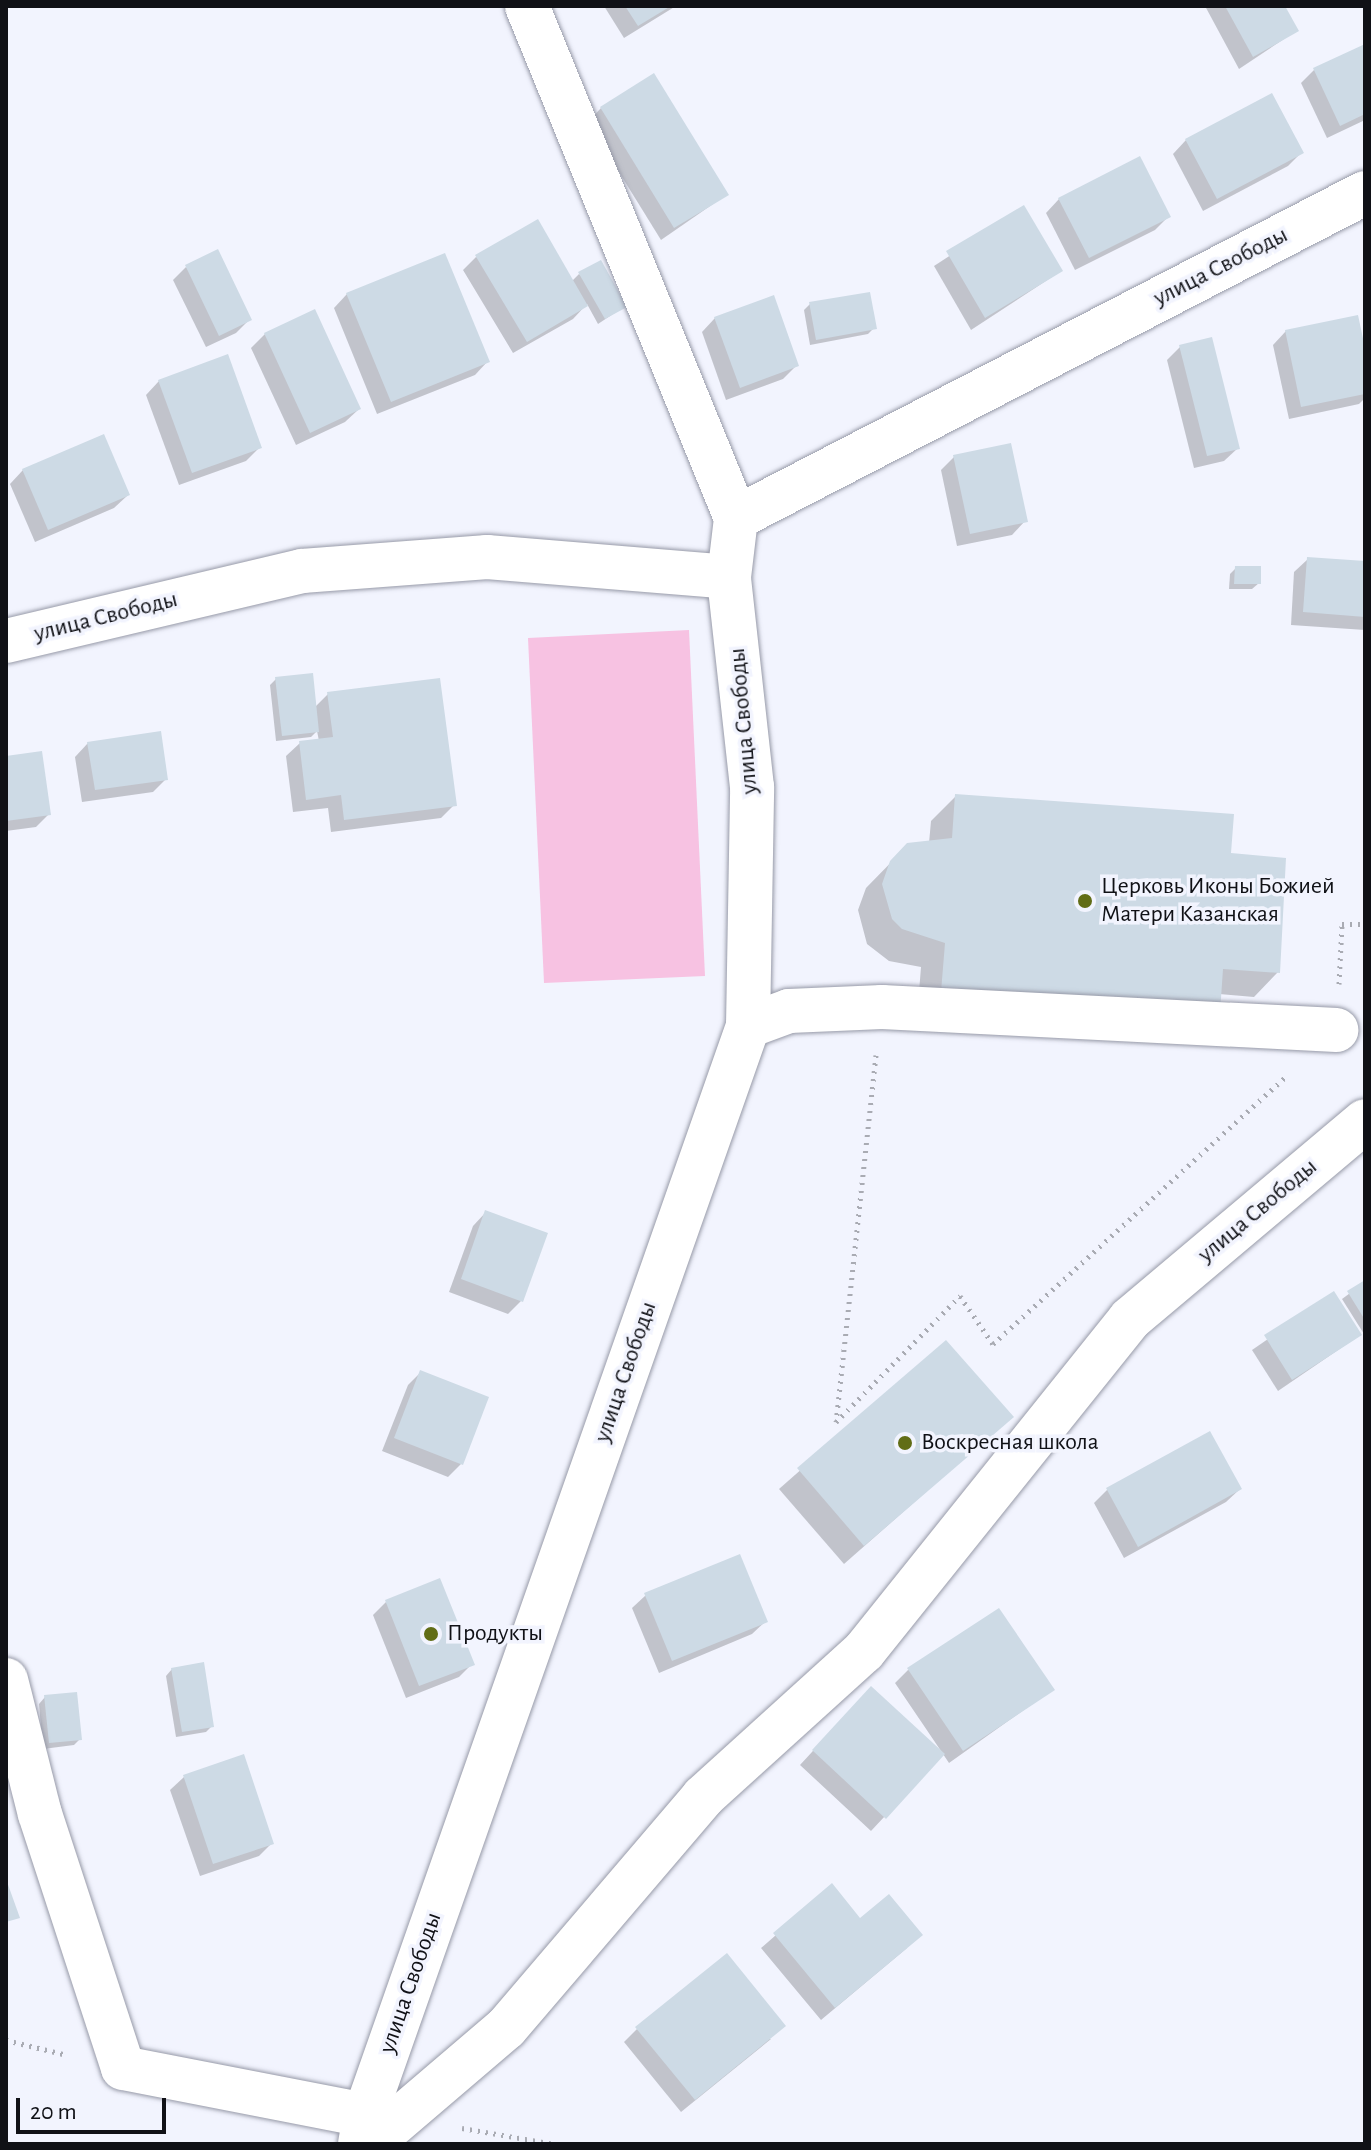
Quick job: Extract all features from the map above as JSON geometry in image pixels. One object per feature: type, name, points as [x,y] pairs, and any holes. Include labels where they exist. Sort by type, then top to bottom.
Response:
[{"type":"street","name":"улица Свободы","points":[[365,2134],[748,1026],[752,787],[729,577],[736,518],[527,6]]},
{"type":"street","name":"улица Свободы","points":[[736,518],[1365,193]]},
{"type":"street","name":"улица Свободы","points":[[6,641],[302,571],[487,557],[729,577]]},
{"type":"street","points":[[748,1026],[789,1011],[882,1007],[1336,1030]]},
{"type":"street","name":"улица Свободы","points":[[365,2134],[506,2028],[703,1797],[864,1651],[1130,1319],[1365,1121]]},
{"type":"street","points":[[6,1680],[40,1814],[123,2068],[365,2134]]},
{"type":"path","points":[[882,1007],[836,1422],[960,1296],[993,1344],[1336,1030],[1342,924],[1365,924]]},
{"type":"path","points":[[450,2126],[555,2144]]},
{"type":"shaded area","points":[[689,630],[705,976],[544,983],[528,638]]},
{"type":"building","points":[[625,6],[671,6],[638,26]]},
{"type":"building","points":[[1225,6],[1285,6],[1299,31],[1253,57]]},
{"type":"building","points":[[1365,44],[1365,114],[1340,126],[1313,68]]},
{"type":"building","points":[[654,73],[729,195],[674,228],[600,107]]},
{"type":"building","points":[[1272,93],[1304,153],[1217,199],[1185,139]]},
{"type":"building","points":[[1140,156],[1171,217],[1089,258],[1058,198]]},
{"type":"building","points":[[1024,205],[1063,271],[985,318],[946,251]]},
{"type":"building","points":[[538,219],[588,306],[527,342],[475,255]]},
{"type":"building","points":[[218,249],[252,320],[219,336],[185,265]]},
{"type":"building","points":[[445,253],[490,362],[391,402],[346,293]]},
{"type":"building","points":[[601,260],[627,307],[605,319],[578,272]]},
{"type":"building","points":[[870,292],[877,329],[816,340],[809,302]]},
{"type":"building","points":[[774,295],[799,366],[740,388],[714,317]]},
{"type":"building","points":[[315,309],[361,409],[310,433],[264,333]]},
{"type":"building","points":[[1358,315],[1365,348],[1365,394],[1301,407],[1285,330]]},
{"type":"building","points":[[1212,337],[1240,449],[1207,456],[1179,345]]},
{"type":"building","points":[[228,354],[262,448],[192,473],[158,380]]},
{"type":"building","points":[[104,434],[130,495],[48,530],[22,469]]},
{"type":"building","points":[[1011,443],[1028,522],[970,534],[953,455]]},
{"type":"building","points":[[1307,557],[1365,561],[1365,617],[1303,612]]},
{"type":"building","points":[[1235,566],[1261,566],[1261,584],[1234,584]]},
{"type":"building","points":[[313,673],[319,732],[282,736],[275,677]]},
{"type":"building","points":[[440,678],[457,806],[344,820],[341,795],[306,800],[299,741],[333,737],[327,692]]},
{"type":"building","points":[[161,731],[168,780],[95,790],[87,742]]},
{"type":"building","points":[[42,751],[51,815],[6,821],[6,756]]},
{"type":"building","name":"Церковь Иконы Божией Матери Казанская","points":[[955,794],[1234,814],[1231,853],[1286,858],[1280,973],[1223,969],[1220,1013],[941,992],[945,943],[902,929],[892,919],[882,884],[890,861],[907,843],[952,838]]},
{"type":"building","points":[[485,1210],[548,1233],[523,1302],[461,1279]]},
{"type":"building","points":[[1365,1280],[1365,1320],[1347,1291]]},
{"type":"building","points":[[1334,1291],[1362,1335],[1292,1380],[1264,1335]]},
{"type":"building","name":"Воскресная школа","points":[[946,1340],[1014,1417],[864,1546],[797,1468]]},
{"type":"building","points":[[420,1370],[489,1397],[463,1465],[394,1438]]},
{"type":"building","points":[[1210,1431],[1242,1489],[1138,1547],[1106,1488]]},
{"type":"building","points":[[740,1554],[768,1622],[672,1661],[644,1593]]},
{"type":"building","points":[[440,1578],[475,1665],[419,1686],[385,1600]]},
{"type":"building","points":[[999,1608],[1055,1690],[963,1751],[907,1668]]},
{"type":"building","points":[[204,1662],[214,1727],[182,1732],[171,1668]]},
{"type":"building","points":[[871,1686],[945,1754],[886,1819],[812,1750]]},
{"type":"building","points":[[77,1692],[82,1740],[49,1743],[44,1695]]},
{"type":"building","points":[[244,1754],[274,1844],[213,1864],[183,1775]]},
{"type":"building","points":[[6,1879],[20,1918],[6,1922]]},
{"type":"building","points":[[832,1883],[860,1918],[889,1894],[923,1935],[835,2008],[773,1933]]},
{"type":"building","points":[[727,1953],[786,2026],[695,2100],[635,2027]]},
{"type":"place","name":"Церковь Иконы Божией Матери Казанская","points":[[1085,901]]},
{"type":"place","name":"Воскресная школа","points":[[905,1443]]},
{"type":"place","name":"Продукты","points":[[431,1634]]}]
